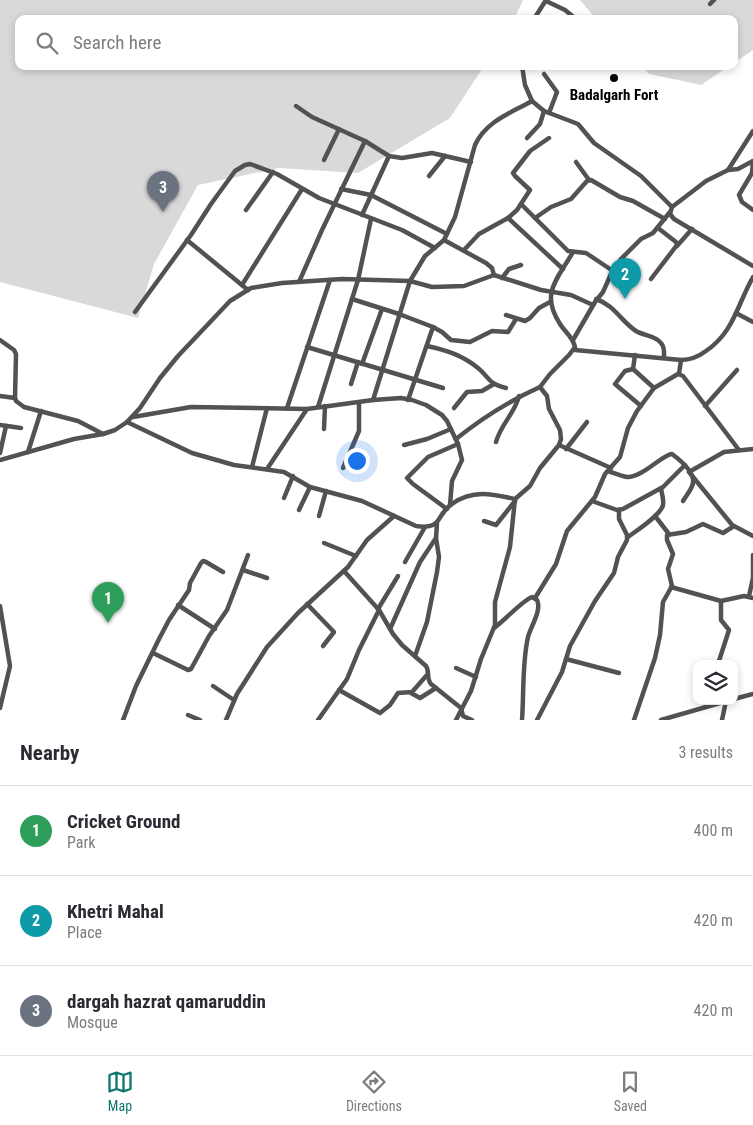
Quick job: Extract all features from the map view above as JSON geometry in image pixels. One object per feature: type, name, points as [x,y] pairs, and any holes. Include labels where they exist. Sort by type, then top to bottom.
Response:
[{"type":"street","points":[[537,15],[546,0],[571,15]]},
{"type":"street","points":[[710,4],[714,0]]},
{"type":"street","points":[[523,70],[525,85],[532,101],[547,112],[578,124],[594,143],[642,176],[671,210],[674,219],[753,266]]},
{"type":"street","points":[[527,138],[540,124],[557,92],[544,74]]},
{"type":"street","points":[[373,400],[410,282],[425,256],[444,240],[455,217],[475,145],[484,129],[493,122],[532,101]]},
{"type":"street","points":[[296,106],[312,117],[364,141],[389,156],[402,158],[426,153],[471,162]]},
{"type":"street","points":[[324,160],[338,129]]},
{"type":"street","points":[[728,170],[753,131]]},
{"type":"street","points":[[464,250],[485,230],[508,218],[518,209],[530,190],[513,173],[530,151],[549,138]]},
{"type":"street","points":[[299,282],[364,141]]},
{"type":"street","points":[[362,215],[389,156]]},
{"type":"street","points":[[429,176],[445,156]]},
{"type":"street","points":[[575,350],[574,340],[596,299],[603,292],[613,271],[637,242],[653,233],[671,210],[706,181],[728,170],[738,169],[753,161]]},
{"type":"street","points":[[753,161],[752,173],[740,192],[739,198],[753,210]]},
{"type":"street","points":[[576,162],[589,180],[593,180],[620,197],[633,201],[665,219]]},
{"type":"street","points":[[135,312],[211,204],[240,167],[250,164],[273,172],[334,205],[402,230],[435,248]]},
{"type":"street","points":[[246,210],[273,172]]},
{"type":"street","points":[[535,218],[551,207],[571,198],[589,180]]},
{"type":"street","points":[[242,285],[302,189]]},
{"type":"street","points":[[342,189],[371,195],[446,234]]},
{"type":"street","points":[[521,204],[568,251],[586,254],[613,271]]},
{"type":"street","points":[[508,218],[563,269]]},
{"type":"street","points":[[318,407],[358,280],[371,219]]},
{"type":"street","points":[[658,228],[676,242],[677,246]]},
{"type":"street","points":[[651,279],[692,230]]},
{"type":"street","points":[[187,240],[248,290]]},
{"type":"street","points":[[444,240],[486,263],[492,268],[494,275]]},
{"type":"street","points":[[573,252],[550,292],[550,302],[560,326],[574,340]]},
{"type":"street","points":[[502,278],[508,269],[521,265]]},
{"type":"street","points":[[0,460],[74,439],[115,430],[133,417],[178,356],[230,301],[248,290],[263,285],[358,280],[410,282],[432,287],[464,286],[494,275],[550,292],[571,295],[593,305]]},
{"type":"street","points":[[449,507],[413,484],[407,478],[428,457],[457,442],[488,414],[519,396],[540,387],[550,374],[575,350],[681,360],[696,357],[715,345],[725,335],[743,294],[753,277]]},
{"type":"street","points":[[287,408],[330,280]]},
{"type":"street","points":[[352,299],[433,327],[450,340],[470,342],[494,330],[508,332],[516,319]]},
{"type":"street","points":[[596,299],[609,305],[637,332],[653,337],[661,343],[664,348],[664,358]]},
{"type":"street","points":[[506,315],[522,321],[528,320],[539,308],[550,302]]},
{"type":"street","points":[[351,384],[382,309]]},
{"type":"street","points":[[736,313],[753,322]]},
{"type":"street","points":[[408,400],[433,327]]},
{"type":"street","points":[[0,340],[14,350],[16,354],[15,398],[19,404],[78,421],[103,434]]},
{"type":"street","points":[[427,346],[464,358],[477,367],[494,384],[506,388]]},
{"type":"street","points":[[308,347],[443,388]]},
{"type":"street","points":[[633,369],[635,356]]},
{"type":"street","points":[[679,374],[681,360]]},
{"type":"street","points":[[633,369],[654,388]]},
{"type":"street","points":[[633,369],[625,371],[615,384],[641,406]]},
{"type":"street","points":[[705,406],[737,370]]},
{"type":"street","points":[[535,598],[556,564],[567,531],[592,501],[598,492],[603,478],[620,457],[628,428],[641,406],[654,388],[679,374]]},
{"type":"street","points":[[679,374],[684,377],[739,450]]},
{"type":"street","points":[[454,408],[467,392],[482,390],[494,384]]},
{"type":"street","points":[[484,521],[496,525],[515,500],[530,486],[540,468],[559,445],[561,439],[560,430],[549,409],[547,396],[540,387]]},
{"type":"street","points":[[0,396],[15,398]]},
{"type":"street","points":[[496,442],[502,426],[516,405],[519,396]]},
{"type":"street","points":[[133,417],[190,407],[307,408],[373,400],[408,400],[426,404],[436,410],[447,421],[457,442],[462,460],[452,481],[449,507]]},
{"type":"street","points":[[343,468],[359,431],[359,403]]},
{"type":"street","points":[[324,429],[325,406]]},
{"type":"street","points":[[252,467],[267,408]]},
{"type":"street","points":[[267,469],[307,408]]},
{"type":"street","points":[[28,452],[41,411]]},
{"type":"street","points":[[127,422],[157,438],[199,456],[234,465],[284,472],[310,487],[362,501],[406,523],[424,527],[432,526],[449,507],[468,495],[483,493],[515,500]]},
{"type":"street","points":[[566,449],[587,422]]},
{"type":"street","points":[[0,453],[3,426],[21,428]]},
{"type":"street","points":[[404,445],[427,439],[451,429]]},
{"type":"street","points":[[559,445],[626,476],[632,476],[669,454],[674,456],[685,465],[733,526],[737,526],[753,536]]},
{"type":"street","points":[[689,472],[724,452],[753,449]]},
{"type":"street","points":[[592,501],[619,510],[661,489],[685,465]]},
{"type":"street","points":[[684,502],[693,483],[689,472]]},
{"type":"street","points":[[284,498],[293,476]]},
{"type":"street","points":[[299,510],[310,487]]},
{"type":"street","points":[[537,720],[553,690],[570,646],[595,601],[614,573],[618,557],[628,537],[656,516],[663,506],[661,489]]},
{"type":"street","points":[[319,516],[326,491]]},
{"type":"street","points":[[456,720],[476,677],[481,659],[494,628],[495,602],[510,546],[515,500]]},
{"type":"street","points":[[619,510],[621,523],[628,537]]},
{"type":"street","points":[[226,720],[245,680],[267,647],[307,604],[344,571],[367,540],[394,516]]},
{"type":"street","points":[[656,516],[669,534]]},
{"type":"street","points":[[415,656],[427,622],[435,584],[439,557],[436,538],[437,522]]},
{"type":"street","points":[[669,534],[686,532],[703,524],[723,533],[733,526]]},
{"type":"street","points":[[404,562],[424,527]]},
{"type":"street","points":[[634,720],[655,658],[662,625],[663,602],[671,587],[668,569],[673,554],[666,538],[669,534]]},
{"type":"street","points":[[390,629],[416,569],[436,538]]},
{"type":"street","points":[[324,544],[356,556]]},
{"type":"street","points":[[152,652],[190,670],[227,610],[248,555]]},
{"type":"street","points":[[671,587],[721,601],[740,596],[751,597],[753,555]]},
{"type":"street","points":[[123,720],[152,652],[169,620],[189,590],[190,583],[202,562],[206,562],[224,572]]},
{"type":"street","points":[[243,570],[267,578]]},
{"type":"street","points":[[344,571],[379,610],[402,645],[426,666],[429,681],[462,710],[463,716],[472,720]]},
{"type":"street","points":[[318,720],[349,675],[359,650],[398,576]]},
{"type":"street","points":[[494,628],[527,599],[530,597],[535,598]]},
{"type":"street","points":[[522,720],[528,642],[539,604],[535,598]]},
{"type":"street","points":[[719,660],[729,630],[722,620],[721,601]]},
{"type":"street","points":[[307,604],[334,632],[323,646]]},
{"type":"street","points":[[178,605],[215,628]]},
{"type":"street","points":[[0,606],[10,666],[2,689],[0,708]]},
{"type":"street","points":[[0,646],[8,647]]},
{"type":"street","points":[[566,659],[619,673]]},
{"type":"street","points":[[456,668],[476,677]]},
{"type":"street","points":[[411,693],[428,674]]},
{"type":"street","points":[[212,686],[234,700]]},
{"type":"street","points":[[339,690],[380,713],[390,706],[398,693],[411,693],[420,698],[436,688]]},
{"type":"street","points":[[738,698],[753,694]]},
{"type":"street","points":[[661,720],[675,718],[712,705]]},
{"type":"street","points":[[722,720],[725,705]]},
{"type":"street","points":[[188,715],[200,720]]},
{"type":"shaded area","points":[[0,0],[523,0],[516,15],[15,15],[15,70],[481,70],[450,118],[358,173],[279,168],[198,185],[154,264],[138,318],[0,282]]},
{"type":"shaded area","points":[[580,0],[753,0],[753,50],[738,60],[738,15],[593,15]]},
{"type":"shaded area","points":[[645,70],[723,70],[701,85],[649,74]]},
{"type":"place","name":"Badalgarh Fort","points":[[614,78]]},
{"type":"place","name":"dargah hazrat qamaruddin","points":[[163,212]]},
{"type":"place","name":"Khetri Mahal","points":[[625,299]]},
{"type":"place","name":"Cricket Ground","points":[[108,623]]}]
